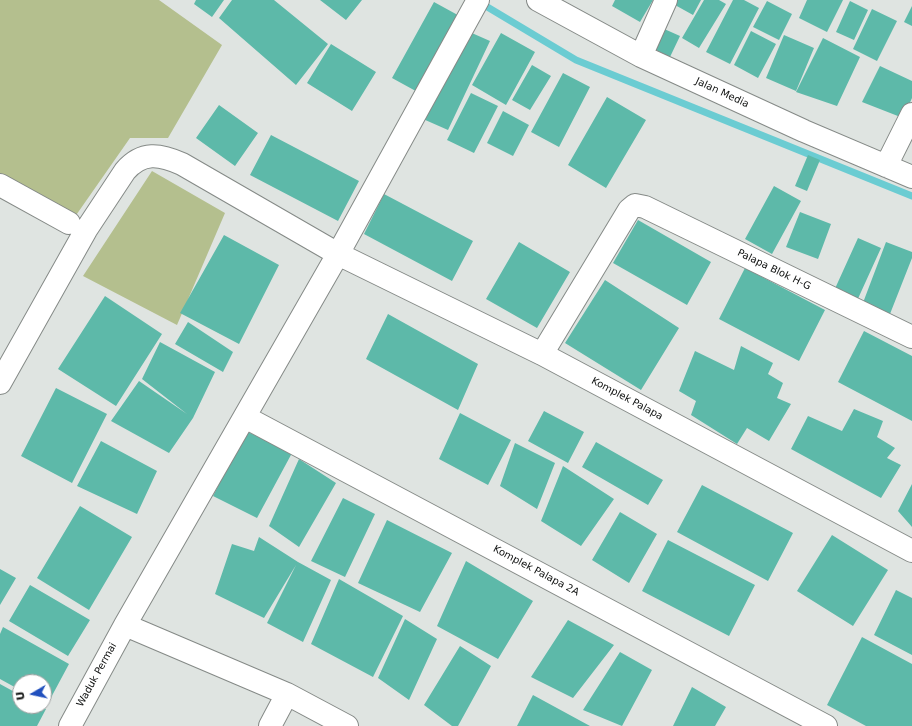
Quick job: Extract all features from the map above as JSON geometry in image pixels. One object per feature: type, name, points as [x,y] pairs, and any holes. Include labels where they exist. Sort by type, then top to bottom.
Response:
[{"type":"street","name":"Waduk Permai","points":[[70,726],[125,625],[338,254],[478,0]]},
{"type":"street","name":"Jalan Media","points":[[538,0],[641,56],[804,131],[912,177]]},
{"type":"street","points":[[641,56],[666,0]]},
{"type":"street","points":[[886,166],[912,114]]},
{"type":"street","name":"Komplek Palapa","points":[[0,383],[86,230],[125,171],[130,165],[141,158],[156,156],[164,157],[182,164],[338,254],[542,354],[912,551]]},
{"type":"street","points":[[0,185],[68,223]]},
{"type":"street","name":"Palapa Blok H-G","points":[[542,354],[630,210],[635,205],[645,207],[912,337]]},
{"type":"street","name":"Komplek Palapa 2A","points":[[245,417],[826,726]]},
{"type":"street","points":[[125,625],[287,694],[347,726]]},
{"type":"street","points":[[270,726],[287,694]]},
{"type":"green space","points":[[0,0],[159,0],[222,45],[168,138],[130,138],[72,221],[0,177]]},
{"type":"green space","points":[[152,171],[225,213],[177,325],[83,276]]},
{"type":"building","points":[[196,0],[224,0],[212,17],[194,4]]},
{"type":"building","points":[[232,0],[274,0],[328,44],[296,85],[219,18]]},
{"type":"building","points":[[320,0],[362,0],[346,20]]},
{"type":"building","points":[[615,0],[653,0],[640,22],[612,6]]},
{"type":"building","points":[[666,0],[701,0],[693,15]]},
{"type":"building","points":[[704,0],[719,0],[726,4],[699,48],[682,38]]},
{"type":"building","points":[[733,0],[744,0],[759,8],[730,64],[706,52]]},
{"type":"building","points":[[807,0],[843,0],[827,32],[799,18]]},
{"type":"building","points":[[767,1],[792,14],[779,40],[753,27]]},
{"type":"building","points":[[850,1],[868,10],[854,40],[836,32]]},
{"type":"building","points":[[434,2],[465,19],[423,95],[392,78]]},
{"type":"building","points":[[912,6],[912,26],[904,22]]},
{"type":"building","points":[[872,9],[897,21],[877,61],[853,49]]},
{"type":"building","points":[[662,28],[680,36],[670,57],[652,48]]},
{"type":"building","points":[[465,30],[490,41],[448,130],[423,119]]},
{"type":"building","points":[[751,31],[776,44],[758,78],[734,65]]},
{"type":"building","points":[[501,33],[535,52],[506,105],[472,85]]},
{"type":"building","points":[[784,35],[814,48],[796,91],[766,78]]},
{"type":"building","points":[[823,38],[860,57],[837,106],[796,92]]},
{"type":"building","points":[[331,44],[376,72],[352,111],[307,83]]},
{"type":"building","points":[[532,65],[551,76],[530,110],[512,100]]},
{"type":"building","points":[[880,66],[912,81],[912,98],[903,118],[862,102]]},
{"type":"building","points":[[563,73],[590,87],[559,147],[531,132]]},
{"type":"building","points":[[471,93],[498,106],[474,153],[447,140]]},
{"type":"building","points":[[607,97],[646,120],[606,188],[568,165]]},
{"type":"building","points":[[219,105],[258,133],[235,166],[196,138]]},
{"type":"building","points":[[503,111],[529,125],[513,156],[487,143]]},
{"type":"building","points":[[271,135],[359,181],[338,221],[250,175]]},
{"type":"building","points":[[808,155],[820,160],[807,191],[795,186]]},
{"type":"building","points":[[774,186],[801,201],[772,254],[745,239]]},
{"type":"building","points":[[384,194],[473,241],[452,281],[364,234]]},
{"type":"building","points":[[800,212],[831,224],[818,259],[786,247]]},
{"type":"building","points":[[638,220],[711,262],[687,305],[613,263]]},
{"type":"building","points":[[224,235],[279,265],[239,344],[180,313]]},
{"type":"building","points":[[858,238],[881,248],[856,303],[833,293]]},
{"type":"building","points":[[519,242],[570,272],[537,328],[486,299]]},
{"type":"building","points":[[886,242],[912,252],[912,258],[888,319],[861,308]]},
{"type":"building","points":[[745,268],[825,310],[799,361],[719,319]]},
{"type":"building","points":[[605,280],[679,328],[641,390],[565,343]]},
{"type":"building","points":[[105,296],[162,334],[116,406],[58,369]]},
{"type":"building","points":[[388,314],[478,364],[458,410],[366,359]]},
{"type":"building","points":[[188,322],[233,352],[223,372],[175,344]]},
{"type":"building","points":[[864,331],[912,356],[912,421],[838,382]]},
{"type":"building","points":[[160,342],[215,372],[193,418],[169,453],[111,421],[139,381],[187,414],[142,379]]},
{"type":"building","points":[[741,346],[773,363],[768,374],[783,383],[777,398],[791,404],[769,441],[747,428],[737,444],[691,415],[696,401],[679,391],[695,351],[734,370]]},
{"type":"building","points":[[56,388],[107,414],[72,483],[21,456]]},
{"type":"building","points":[[854,409],[883,421],[877,437],[895,448],[887,458],[901,465],[881,498],[791,449],[808,416],[842,431]]},
{"type":"building","points":[[544,411],[584,432],[568,463],[528,441]]},
{"type":"building","points":[[460,413],[511,440],[488,485],[439,459]]},
{"type":"building","points":[[246,431],[292,453],[257,518],[213,496]]},
{"type":"building","points":[[101,441],[157,471],[137,514],[77,486]]},
{"type":"building","points":[[596,442],[663,480],[648,505],[582,467]]},
{"type":"building","points":[[515,443],[555,463],[537,509],[500,486]]},
{"type":"building","points":[[299,459],[336,483],[299,547],[269,526]]},
{"type":"building","points":[[563,466],[614,499],[581,546],[541,521]]},
{"type":"building","points":[[912,484],[912,527],[898,511]]},
{"type":"building","points":[[702,485],[793,533],[768,581],[677,532]]},
{"type":"building","points":[[343,498],[375,514],[345,577],[311,561]]},
{"type":"building","points":[[80,506],[132,537],[89,610],[37,578]]},
{"type":"building","points":[[620,512],[657,534],[629,583],[592,560]]},
{"type":"building","points":[[387,520],[452,553],[420,612],[358,583]]},
{"type":"building","points":[[832,535],[888,570],[853,626],[797,591]]},
{"type":"building","points":[[259,537],[298,562],[331,580],[303,642],[267,623],[296,565],[264,618],[215,594],[232,544],[254,551]]},
{"type":"building","points":[[668,540],[755,585],[729,636],[642,591]]},
{"type":"building","points":[[466,561],[533,601],[498,659],[437,626]]},
{"type":"building","points":[[0,569],[16,578],[0,605]]},
{"type":"building","points":[[339,579],[403,616],[373,677],[311,644]]},
{"type":"building","points":[[30,585],[90,620],[68,656],[9,621]]},
{"type":"building","points":[[896,590],[912,598],[912,655],[874,635]]},
{"type":"building","points":[[405,619],[437,639],[409,700],[378,678]]},
{"type":"building","points":[[568,620],[614,645],[573,698],[531,677]]},
{"type":"building","points":[[3,627],[69,664],[52,696],[52,674],[12,674],[12,686],[0,679],[0,634]]},
{"type":"building","points":[[862,637],[912,664],[912,726],[866,726],[827,705]]},
{"type":"building","points":[[460,646],[491,666],[458,726],[452,726],[424,705]]},
{"type":"building","points":[[620,652],[652,670],[622,726],[583,710]]},
{"type":"building","points":[[0,684],[12,691],[12,714],[43,714],[37,726],[0,726]]},
{"type":"building","points":[[692,687],[726,707],[715,726],[673,726]]},
{"type":"building","points":[[533,695],[590,726],[517,726]]},
{"type":"waterway","points":[[479,2],[576,60],[912,196]]}]
